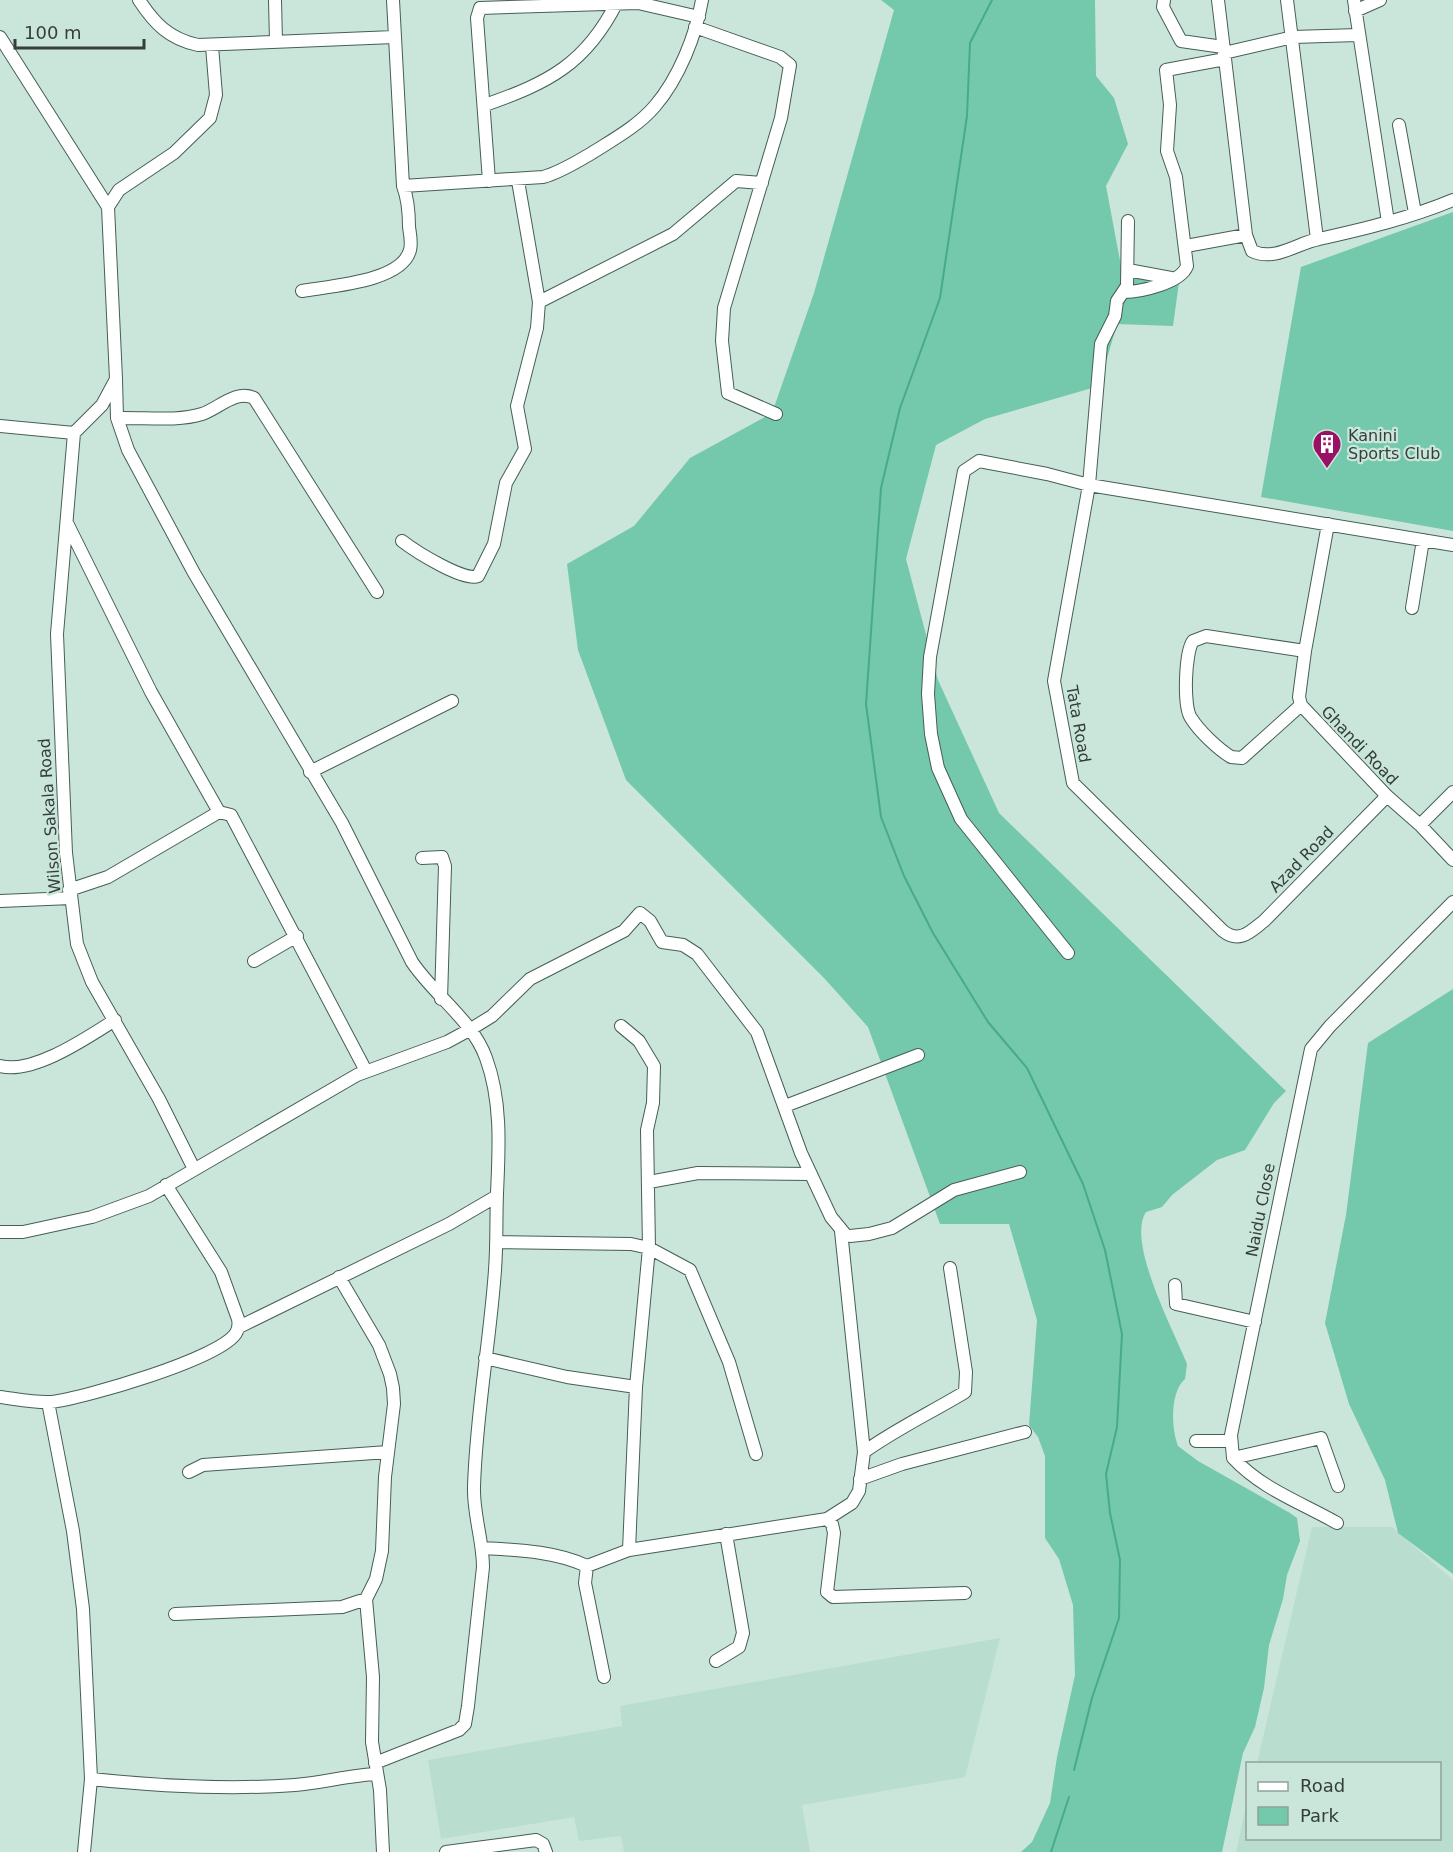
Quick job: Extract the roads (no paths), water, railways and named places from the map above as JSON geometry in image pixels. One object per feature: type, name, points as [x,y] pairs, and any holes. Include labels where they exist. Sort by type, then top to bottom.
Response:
[{"type":"street","points":[[139,0],[153,20],[185,43],[212,46],[394,37]]},
{"type":"street","points":[[275,0],[276,42]]},
{"type":"street","points":[[302,291],[371,279],[397,268],[411,249],[408,202],[402,186],[393,0]]},
{"type":"street","points":[[402,186],[518,181],[560,171],[637,123],[664,95],[697,22],[702,0]]},
{"type":"street","points":[[1164,0],[1163,7],[1181,41],[1224,53]]},
{"type":"street","points":[[1218,0],[1246,235],[1252,251],[1268,255],[1289,250],[1317,239],[1388,222],[1453,200]]},
{"type":"street","points":[[1287,0],[1317,239]]},
{"type":"street","points":[[1380,0],[1355,5],[1388,222]]},
{"type":"street","points":[[485,105],[533,87],[572,64],[596,38],[617,2]]},
{"type":"street","points":[[489,181],[477,18],[480,8],[617,2],[655,5],[780,57],[790,65],[781,118],[724,308],[722,341],[728,393],[776,414]]},
{"type":"street","points":[[1124,292],[1145,291],[1175,278],[1186,270],[1186,246],[1175,171],[1167,151],[1170,105],[1166,70],[1224,53],[1293,37],[1358,35]]},
{"type":"street","points":[[0,36],[108,207],[117,418],[128,450],[194,573],[342,823],[412,962],[441,999],[471,1029],[486,1057],[496,1092],[496,1242],[474,1486],[477,1526],[483,1548],[477,1636],[465,1724],[453,1733],[376,1769],[292,1785],[205,1787],[91,1779]]},
{"type":"street","points":[[108,207],[119,190],[174,153],[210,118],[216,95],[212,46]]},
{"type":"street","points":[[1399,124],[1415,213]]},
{"type":"street","points":[[402,541],[424,556],[468,577],[475,578],[480,574],[494,544],[506,483],[525,449],[517,406],[536,336],[538,302],[518,181]]},
{"type":"street","points":[[538,302],[664,240],[736,181],[762,183]]},
{"type":"street","name":"Tata Road","points":[[1128,221],[1128,270],[1124,292],[1117,302],[1115,316],[1101,344],[1089,485],[1054,681],[1072,780],[1223,931],[1236,937]]},
{"type":"street","points":[[1186,246],[1246,235]]},
{"type":"street","points":[[1128,270],[1175,278]]},
{"type":"street","points":[[0,426],[74,433],[102,405],[116,378]]},
{"type":"street","points":[[117,418],[194,416],[238,396],[249,395],[254,398],[378,592]]},
{"type":"street","name":"Wilson Sakala Road","points":[[74,433],[67,523],[62,551],[57,634],[63,813],[77,944],[93,982],[116,1020],[194,1169]]},
{"type":"street","points":[[1068,953],[957,812],[938,768],[930,734],[928,694],[932,645],[964,471],[979,461],[1089,485],[1453,545]]},
{"type":"street","points":[[67,523],[151,692],[219,812]]},
{"type":"street","name":"Ghandi Road","points":[[1328,524],[1305,651],[1299,697],[1301,705],[1387,796],[1420,825],[1453,860]]},
{"type":"street","points":[[1412,608],[1423,540]]},
{"type":"street","points":[[1301,705],[1242,758],[1231,757],[1191,719],[1187,706],[1187,654],[1192,641],[1206,636],[1305,651]]},
{"type":"street","points":[[310,772],[452,702]]},
{"type":"street","points":[[1420,825],[1453,792]]},
{"type":"street","name":"Azad Road","points":[[1236,937],[1243,937],[1264,921],[1387,796]]},
{"type":"street","points":[[0,901],[70,894],[108,877],[219,812],[231,815],[297,936],[366,1071]]},
{"type":"street","points":[[422,858],[442,857],[445,866],[441,999]]},
{"type":"street","name":"Naidu Close","points":[[1233,1458],[1230,1441],[1311,1049],[1330,1026],[1453,902]]},
{"type":"street","points":[[0,1232],[23,1232],[92,1217],[149,1196],[366,1071],[447,1042],[471,1029],[492,1016],[530,979],[624,931],[640,913],[650,921],[662,942],[683,945],[698,954],[757,1032],[810,1174],[831,1217],[841,1231],[864,1452],[859,1491],[852,1503],[827,1519],[629,1550],[587,1566],[575,1560],[524,1550],[483,1548]]},
{"type":"street","points":[[254,961],[297,936]]},
{"type":"street","points":[[0,1066],[12,1069],[26,1067],[83,1040],[116,1020]]},
{"type":"street","points":[[621,1026],[639,1041],[654,1066],[653,1103],[648,1130],[649,1248],[636,1387],[629,1550]]},
{"type":"street","points":[[785,1106],[918,1055]]},
{"type":"street","points":[[841,1231],[855,1236],[892,1228],[954,1190],[1020,1172]]},
{"type":"street","points":[[649,1182],[698,1173],[810,1174]]},
{"type":"street","points":[[166,1185],[221,1272],[239,1327]]},
{"type":"street","points":[[0,1397],[48,1402],[96,1391],[173,1367],[218,1347],[236,1334],[239,1327],[448,1224],[497,1196]]},
{"type":"street","points":[[496,1242],[615,1243],[649,1248],[690,1270],[729,1362],[756,1454]]},
{"type":"street","points":[[864,1452],[887,1436],[966,1392],[966,1372],[950,1268]]},
{"type":"street","points":[[339,1277],[380,1345],[390,1374],[394,1404],[388,1452],[382,1551],[376,1579],[366,1599],[373,1677],[372,1742],[383,1852]]},
{"type":"street","points":[[1176,1285],[1176,1304],[1255,1323]]},
{"type":"street","points":[[485,1358],[567,1377],[636,1387]]},
{"type":"street","points":[[48,1402],[79,1567],[91,1779],[84,1852]]},
{"type":"street","points":[[860,1479],[902,1464],[1025,1432]]},
{"type":"street","points":[[1233,1458],[1321,1438],[1338,1486]]},
{"type":"street","points":[[1197,1441],[1230,1441]]},
{"type":"street","points":[[189,1472],[203,1465],[388,1452]]},
{"type":"street","points":[[1233,1458],[1264,1485],[1336,1523]]},
{"type":"street","points":[[827,1519],[832,1524],[834,1533],[827,1592],[833,1597],[945,1591],[965,1593]]},
{"type":"street","points":[[716,1661],[739,1647],[743,1633],[726,1534]]},
{"type":"street","points":[[587,1566],[585,1583],[604,1677]]},
{"type":"street","points":[[175,1614],[342,1606],[366,1599]]},
{"type":"street","points":[[446,1852],[536,1840],[541,1842],[546,1852]]},
{"type":"waterway","points":[[992,0],[970,43],[967,116],[940,298],[900,408],[881,488],[866,704],[881,817],[904,876],[933,933],[988,1022],[1027,1068],[1083,1184],[1105,1250],[1122,1334],[1117,1427],[1106,1474],[1110,1513],[1120,1560],[1119,1618],[1092,1698],[1074,1770]]},
{"type":"waterway","points":[[1051,1852],[1069,1797]]},
{"type":"place","name":"Kanini Sports Club","points":[[1327,470]]}]
